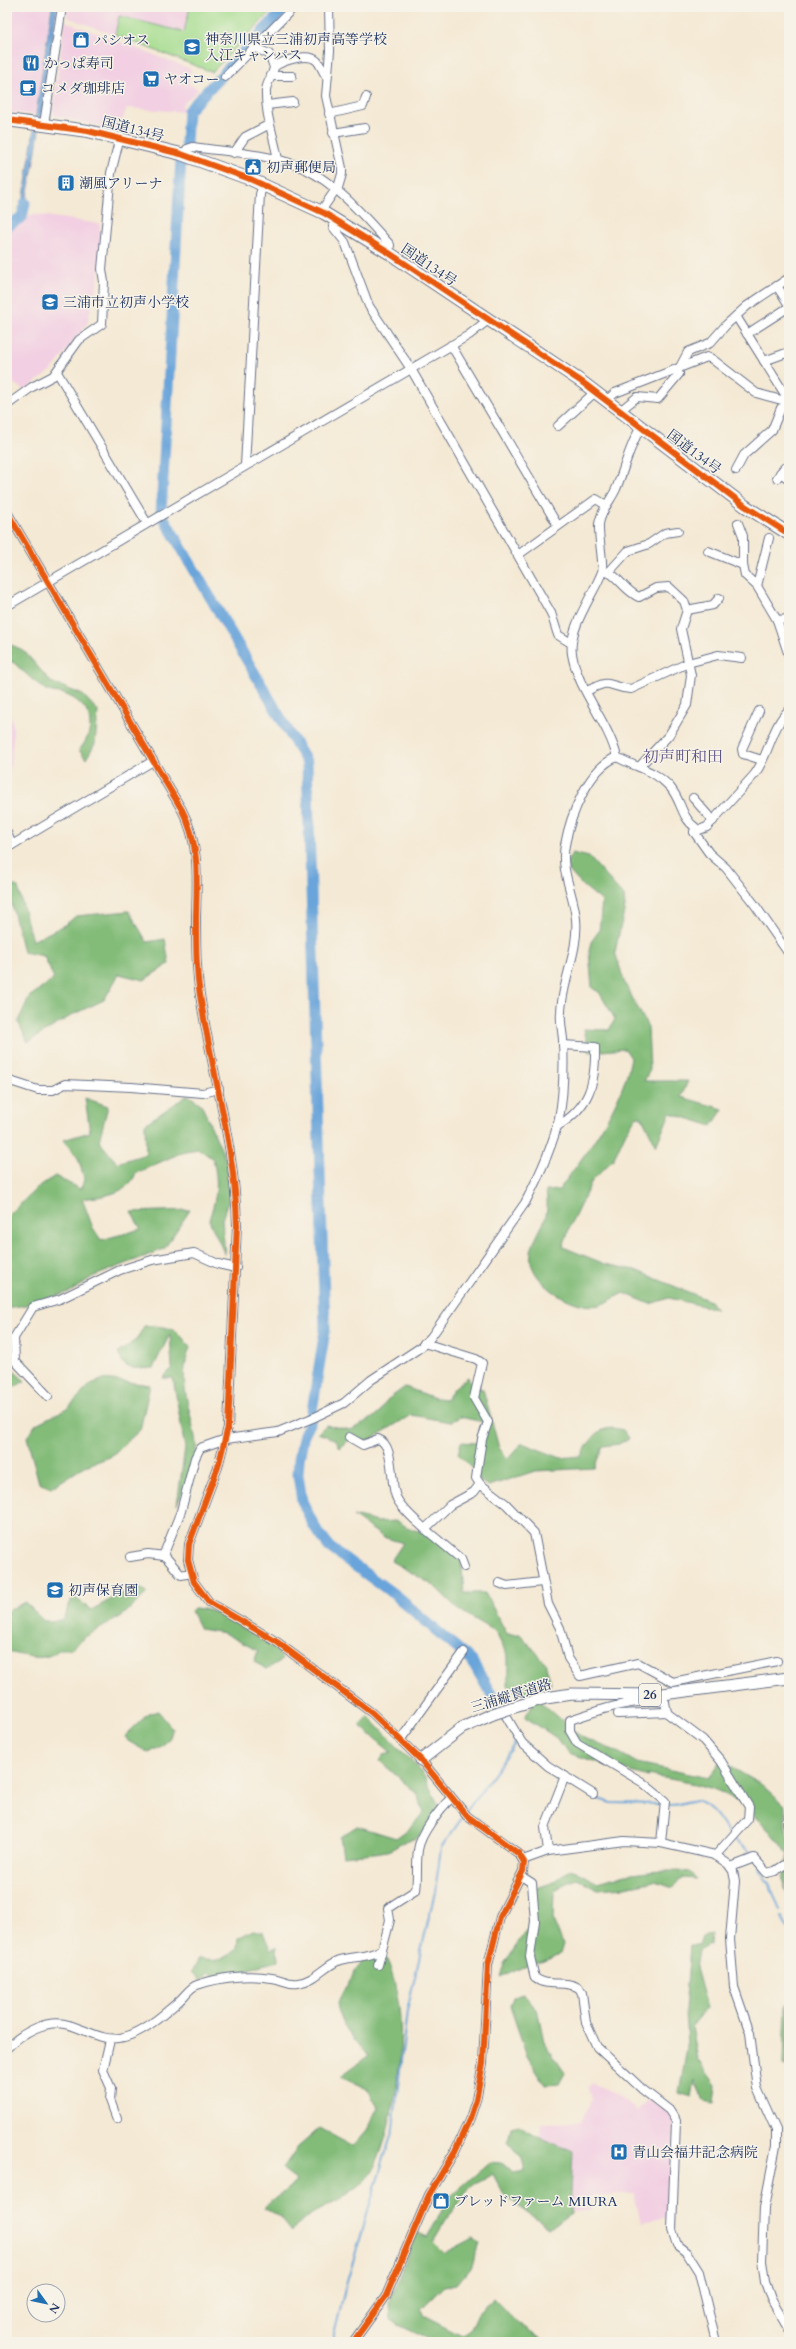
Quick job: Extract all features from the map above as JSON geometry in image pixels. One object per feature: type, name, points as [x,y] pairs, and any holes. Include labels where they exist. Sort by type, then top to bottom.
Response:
[{"type":"highway","name":"国道134号","points":[[7,120],[120,137],[184,154],[263,185],[321,211],[389,253],[595,392],[754,513],[789,534]]},
{"type":"main road","name":"三浦縦貫道路","points":[[421,1760],[462,1728],[493,1714],[546,1698],[572,1694],[655,1695],[789,1678]]},
{"type":"street","points":[[40,124],[62,7]]},
{"type":"street","points":[[225,77],[294,7]]},
{"type":"street","points":[[321,211],[336,190],[342,174],[342,168],[329,114],[327,77],[330,51],[329,7]]},
{"type":"street","points":[[253,47],[269,54],[274,67],[266,89],[268,125],[278,160]]},
{"type":"street","points":[[274,67],[299,58],[310,57],[317,61],[327,77]]},
{"type":"street","points":[[271,76],[292,76]]},
{"type":"street","points":[[329,114],[362,106],[366,97]]},
{"type":"street","points":[[267,105],[293,102]]},
{"type":"street","points":[[234,153],[245,137],[268,125]]},
{"type":"street","points":[[333,133],[365,128]]},
{"type":"street","points":[[7,405],[57,372],[79,340],[98,327],[104,320],[102,269],[104,246],[111,173],[120,137]]},
{"type":"street","points":[[184,154],[189,147],[234,153],[278,160],[311,172],[336,190],[390,245],[389,253]]},
{"type":"street","points":[[245,466],[260,202],[263,185]]},
{"type":"street","points":[[336,219],[333,227],[345,242],[369,306],[411,369],[518,555],[551,613],[558,635],[571,643]]},
{"type":"street","points":[[677,368],[688,352],[710,343],[736,316],[789,278]]},
{"type":"street","points":[[747,334],[789,306],[777,286]]},
{"type":"street","points":[[736,316],[787,394]]},
{"type":"street","points":[[7,606],[469,335],[488,320]]},
{"type":"street","points":[[451,345],[558,526]]},
{"type":"street","points":[[764,361],[789,352]]},
{"type":"street","points":[[606,400],[615,393],[699,359],[712,359],[756,393],[789,402]]},
{"type":"street","points":[[620,411],[637,397],[656,401],[658,400],[679,374],[677,368]]},
{"type":"street","points":[[57,372],[147,523]]},
{"type":"street","points":[[558,426],[595,392]]},
{"type":"street","points":[[736,470],[744,455],[772,430],[781,408],[789,408]]},
{"type":"street","points":[[640,766],[662,745],[685,710],[691,675],[681,629],[687,610],[684,601],[669,586],[656,588],[639,597],[629,593],[606,571],[599,523],[602,510],[616,489],[630,448],[641,427]]},
{"type":"street","points":[[780,473],[789,479]]},
{"type":"street","points":[[518,555],[596,499],[606,505]]},
{"type":"street","points":[[7,512],[187,819],[194,839],[197,870],[196,948],[198,978],[234,1174],[237,1218],[231,1398],[226,1439],[189,1544],[188,1560],[191,1573],[198,1590],[209,1602],[264,1633],[305,1661],[358,1701],[401,1739],[421,1760],[465,1814],[519,1854],[523,1860],[524,1866],[521,1876],[500,1917],[493,1940],[487,1978],[483,2063],[476,2100],[470,2118],[455,2151],[429,2195],[386,2296],[353,2342]]},
{"type":"street","points":[[738,523],[743,536],[743,565],[748,579],[757,586],[777,620],[789,656]]},
{"type":"street","points":[[617,757],[612,741],[576,668],[571,643],[582,613],[606,571],[628,551],[649,544],[665,533],[678,531]]},
{"type":"street","points":[[757,586],[769,538]]},
{"type":"street","points":[[708,551],[743,565]]},
{"type":"street","points":[[687,610],[713,605],[719,598]]},
{"type":"street","points":[[777,620],[789,619]]},
{"type":"street","points":[[587,691],[603,683],[609,682],[621,688],[631,689],[688,663],[718,655],[742,658]]},
{"type":"street","points":[[704,846],[704,840],[710,824],[754,775],[778,725],[789,710]]},
{"type":"street","points":[[759,711],[742,749],[743,754],[746,756],[762,760]]},
{"type":"street","points":[[617,757],[651,771],[671,788],[685,819],[696,828],[694,832],[704,846],[730,873],[789,954]]},
{"type":"street","points":[[163,1556],[180,1511],[195,1458],[200,1448],[226,1439],[278,1432],[312,1418],[344,1403],[371,1380],[424,1344],[507,1231],[525,1203],[536,1180],[559,1118],[563,1045],[561,1012],[574,948],[577,921],[574,901],[563,866],[565,846],[569,827],[586,787],[603,765],[617,757]]},
{"type":"street","points":[[7,833],[9,847],[153,761]]},
{"type":"street","points":[[692,798],[710,824]]},
{"type":"street","points":[[694,832],[710,824]]},
{"type":"street","points":[[556,1127],[566,1121],[586,1101],[592,1086],[595,1062],[595,1047],[563,1045]]},
{"type":"street","points":[[7,1080],[38,1090],[53,1090],[66,1084],[131,1087],[203,1093],[219,1089]]},
{"type":"street","points":[[48,1396],[15,1362],[10,1338],[33,1307],[66,1297],[120,1270],[152,1260],[194,1253],[218,1264],[236,1268]]},
{"type":"street","points":[[424,1344],[482,1362],[474,1394],[474,1401],[488,1422],[482,1438],[476,1478],[480,1484],[506,1504],[534,1533],[542,1582],[548,1604],[560,1628],[568,1658],[580,1676],[638,1663],[673,1682],[777,1661]]},
{"type":"street","points":[[349,1437],[363,1445],[378,1439],[383,1442],[390,1460],[396,1498],[425,1529],[461,1559],[464,1567]]},
{"type":"street","points":[[425,1529],[450,1505],[474,1492],[480,1484]]},
{"type":"street","points":[[130,1557],[148,1554],[163,1556],[181,1575],[191,1573]]},
{"type":"street","points":[[499,1584],[507,1586],[542,1582]]},
{"type":"street","points":[[401,1739],[463,1654]]},
{"type":"street","points":[[661,1843],[665,1805],[660,1796],[642,1782],[577,1743],[570,1730],[570,1720],[609,1707],[656,1701],[665,1702],[667,1712]]},
{"type":"street","points":[[499,1704],[522,1743],[564,1778],[593,1794]]},
{"type":"street","points":[[618,1714],[667,1712],[703,1740],[721,1761],[745,1798],[749,1807],[748,1819],[715,1856]]},
{"type":"street","points":[[548,1852],[545,1834],[546,1827],[564,1778]]},
{"type":"street","points":[[378,1964],[390,1920],[388,1908],[416,1890],[418,1850],[420,1841],[441,1808],[451,1798]]},
{"type":"street","points":[[789,1814],[787,1822],[789,1831]]},
{"type":"street","points":[[523,1860],[548,1852],[624,1841],[661,1843],[715,1856],[730,1867],[735,1877],[730,1939],[734,1987],[750,2033],[757,2088],[776,2130],[776,2146],[764,2208],[761,2234],[763,2274],[771,2299],[789,2330]]},
{"type":"street","points":[[730,1867],[754,1859],[767,1873],[775,1871],[789,1862]]},
{"type":"street","points":[[521,1876],[532,1883],[535,1921],[530,1957],[535,1978],[545,1983],[566,1982],[579,1988],[582,1993],[586,2023],[597,2046],[642,2090],[669,2110],[676,2121],[672,2230],[677,2245],[687,2253],[699,2272],[716,2342]]},
{"type":"street","points":[[7,2048],[17,2038],[36,2028],[54,2024],[68,2024],[110,2040],[125,2037],[145,2027],[195,1986],[221,1979],[252,1977],[274,1978],[287,1984],[298,1984],[309,1981],[330,1965],[341,1960],[367,1956],[381,1950]]},
{"type":"street","points":[[110,2040],[103,2070],[111,2088],[110,2100],[116,2120]]},
{"type":"shaded area","points":[[7,7],[51,7],[35,115],[7,112]]},
{"type":"shaded area","name":"神奈川県立三浦初声高等学校 入江キャンパス","points":[[68,7],[275,7],[212,72],[67,17]]},
{"type":"shaded area","points":[[65,21],[191,69],[188,84],[199,89],[181,106],[184,107],[184,112],[127,108],[118,130],[56,116],[53,111]]},
{"type":"shaded area","name":"三浦市立初声小学校","points":[[33,214],[100,224],[101,256],[98,281],[87,324],[51,371],[24,390],[7,379],[7,229]]},
{"type":"shaded area","points":[[7,660],[10,661],[8,710],[13,722],[13,741],[9,775],[7,775]]},
{"type":"shaded area","name":"青山会福井記念病院","points":[[593,2083],[622,2098],[637,2111],[648,2099],[666,2111],[674,2122],[668,2217],[641,2222],[634,2194],[592,2197],[592,2211],[567,2212],[539,2144],[541,2123],[581,2122],[591,2100],[588,2087]]},
{"type":"green space","name":"神奈川県立三浦初声高等学校 入江キャンパス","points":[[190,7],[275,7],[212,72],[115,35],[119,16],[184,32]]},
{"type":"green space","points":[[7,643],[23,650],[51,682],[83,695],[98,711],[95,744],[86,759],[79,750],[89,734],[89,718],[86,711],[81,704],[73,698],[62,693],[46,690],[13,662],[7,663]]},
{"type":"green space","points":[[572,853],[589,857],[624,896],[625,907],[615,952],[625,984],[648,1027],[650,1070],[644,1081],[688,1081],[681,1097],[723,1109],[712,1126],[670,1113],[656,1146],[642,1117],[637,1116],[626,1132],[613,1160],[592,1181],[570,1226],[563,1247],[605,1264],[635,1270],[710,1301],[716,1309],[669,1298],[650,1304],[624,1293],[599,1305],[590,1306],[579,1304],[558,1294],[540,1280],[534,1271],[531,1262],[533,1244],[546,1215],[546,1191],[559,1190],[592,1144],[620,1094],[631,1058],[625,1049],[589,1052],[584,1029],[609,1030],[615,1019],[599,992],[592,988],[589,951],[591,942],[599,931],[602,901],[580,883],[570,872],[566,864]]},
{"type":"green space","points":[[7,884],[18,887],[32,941],[65,925],[76,916],[129,911],[147,942],[165,939],[169,964],[144,980],[119,974],[104,1000],[74,1014],[28,1042],[18,1022],[29,997],[54,979],[44,956],[23,952]]},
{"type":"green space","points":[[188,1095],[201,1104],[227,1162],[231,1194],[222,1219],[225,1255],[209,1220],[216,1190],[216,1176],[213,1159],[199,1149],[185,1151],[136,1173],[127,1186],[121,1190],[106,1195],[82,1199],[93,1228],[101,1240],[141,1229],[131,1212],[190,1210],[164,1249],[92,1277],[72,1291],[32,1304],[7,1308],[7,1217],[38,1187],[55,1176],[80,1189],[85,1181],[78,1158],[63,1140],[90,1132],[85,1098],[108,1106],[99,1141],[117,1163],[146,1154],[145,1124]]},
{"type":"green space","points":[[144,1326],[159,1326],[171,1329],[181,1336],[190,1348],[184,1373],[186,1396],[194,1432],[196,1450],[190,1475],[177,1505],[185,1448],[173,1378],[163,1378],[172,1368],[170,1334],[153,1368],[136,1369],[127,1367],[118,1353],[137,1339]]},
{"type":"green space","points":[[7,1365],[25,1381],[7,1391]]},
{"type":"green space","points":[[468,1377],[472,1386],[483,1389],[499,1448],[508,1459],[522,1443],[561,1458],[581,1456],[593,1438],[602,1430],[615,1428],[623,1430],[629,1438],[619,1444],[603,1446],[594,1468],[535,1471],[489,1486],[481,1482],[474,1470],[458,1454],[461,1442],[477,1443],[483,1422],[460,1417],[450,1422],[411,1415],[368,1441],[350,1439],[340,1448],[336,1440],[318,1433],[326,1425],[351,1430],[379,1414],[387,1400],[405,1387],[435,1398],[447,1399],[455,1387]]},
{"type":"green space","points":[[104,1379],[150,1385],[140,1430],[110,1457],[85,1466],[51,1488],[39,1483],[27,1437],[36,1424],[68,1408],[91,1384]]},
{"type":"green space","points":[[353,1516],[378,1522],[397,1521],[407,1527],[429,1535],[461,1556],[464,1593],[485,1593],[507,1634],[520,1634],[545,1662],[551,1683],[541,1702],[581,1737],[616,1751],[637,1763],[709,1778],[721,1761],[762,1785],[785,1806],[789,1866],[785,1885],[789,1897],[782,1881],[788,1854],[754,1815],[734,1799],[710,1788],[687,1782],[647,1775],[648,1777],[568,1753],[558,1739],[525,1717],[534,1702],[508,1687],[508,1657],[495,1631],[459,1610],[433,1585],[391,1561],[403,1543],[383,1537]]},
{"type":"green space","points":[[138,1585],[147,1593],[122,1616],[85,1637],[71,1649],[60,1650],[52,1655],[43,1657],[7,1652],[7,1611],[25,1602],[44,1621],[63,1620],[73,1596],[91,1610]]},
{"type":"green space","points":[[194,1608],[204,1609],[223,1615],[276,1649],[282,1660],[267,1669],[254,1662],[258,1651],[224,1633],[200,1629],[191,1611]]},
{"type":"green space","points":[[158,1711],[172,1728],[172,1733],[165,1743],[149,1753],[128,1741],[125,1736],[148,1714]]},
{"type":"green space","points":[[368,1716],[422,1772],[440,1808],[426,1830],[416,1839],[408,1840],[387,1851],[343,1856],[340,1837],[357,1826],[396,1838],[410,1828],[424,1812],[416,1793],[380,1761],[384,1755],[392,1753],[359,1725]]},
{"type":"green space","points":[[571,1869],[597,1882],[620,1876],[655,1871],[691,1872],[696,1879],[683,1878],[672,1887],[655,1881],[625,1887],[598,1889],[578,1879],[566,1883],[554,1891],[553,1920],[563,1944],[560,1954],[521,1968],[500,1978],[504,1964],[527,1929],[537,1888],[554,1882]]},
{"type":"green space","points":[[253,1930],[264,1932],[271,1949],[277,1947],[278,1961],[258,1966],[223,1980],[208,1973],[201,1981],[192,1972],[199,1958],[220,1959],[228,1955],[237,1948],[238,1938]]},
{"type":"green space","points":[[711,1934],[710,1945],[699,1951],[696,1968],[707,2008],[691,2027],[697,2059],[716,2085],[714,2103],[703,2101],[695,2080],[692,2097],[679,2093],[687,2047],[685,2010],[690,1945],[699,1945],[702,1936]]},
{"type":"green space","points":[[378,1956],[387,1960],[391,1971],[397,1994],[400,2018],[399,2067],[386,2136],[375,2166],[368,2177],[355,2189],[305,2218],[292,2232],[280,2217],[264,2207],[296,2182],[283,2168],[297,2148],[320,2128],[353,2146],[367,2130],[378,2108],[368,2089],[341,2076],[369,2055],[343,2025],[340,2017],[339,2003],[343,1992],[363,1959]]},
{"type":"green space","points":[[523,1994],[537,2008],[544,2042],[565,2073],[559,2084],[545,2085],[527,2056],[510,2006],[513,1997]]},
{"type":"green space","points":[[789,2003],[789,2070],[784,2065],[786,2007]]},
{"type":"green space","points":[[519,2125],[531,2133],[573,2152],[570,2214],[560,2222],[549,2227],[505,2197],[493,2174],[473,2184],[449,2215],[433,2241],[445,2253],[474,2238],[480,2242],[470,2268],[457,2284],[444,2286],[421,2309],[423,2316],[462,2336],[470,2331],[478,2313],[494,2298],[517,2322],[546,2342],[435,2342],[390,2321],[389,2303],[417,2232],[427,2237],[452,2195],[490,2162],[502,2163],[513,2173],[525,2171],[522,2158],[508,2141],[511,2127]]},
{"type":"water","points":[[52,7],[57,7],[36,151],[23,217],[21,217]]},
{"type":"waterway","points":[[186,143],[188,111],[286,7]]},
{"type":"waterway","points":[[181,159],[161,513],[307,763],[325,1330],[310,1423],[304,1434],[299,1459],[298,1475],[302,1501],[314,1526],[329,1547],[395,1595],[472,1661],[503,1715]]},
{"type":"waterway","points":[[7,226],[22,217],[25,203]]},
{"type":"waterway","points":[[466,1812],[515,1744],[513,1735]]},
{"type":"waterway","points":[[592,1797],[611,1803],[662,1804]]},
{"type":"waterway","points":[[667,1805],[691,1801],[704,1804],[719,1818],[730,1835]]},
{"type":"waterway","points":[[332,2342],[346,2285],[393,2128],[407,2011],[435,1892],[441,1848],[464,1815]]},
{"type":"waterway","points":[[733,1838],[749,1851],[752,1857]]},
{"type":"waterway","points":[[758,1868],[770,1885],[780,1911]]},
{"type":"waterway","points":[[782,1918],[789,1931]]},
{"type":"cycle path","points":[[7,120],[88,131],[181,154],[250,179],[324,213],[389,253],[582,382],[745,506],[789,534]]},
{"type":"cycle path","points":[[7,512],[182,810],[188,823],[195,849],[197,875],[196,938],[198,980],[228,1140],[237,1225],[228,1427],[218,1467],[189,1544],[188,1560],[194,1582],[209,1602],[277,1642],[372,1713],[421,1760],[467,1816],[519,1854],[524,1862],[523,1871],[500,1917],[488,1965],[483,2063],[476,2100],[470,2118],[455,2151],[429,2195],[386,2296],[353,2342]]},
{"type":"place","name":"パシオス","points":[[81,40]]},
{"type":"place","name":"神奈川県立三浦初声高等学校 入江キャンパス","points":[[192,47]]},
{"type":"place","name":"かっぱ寿司","points":[[31,63]]},
{"type":"place","name":"ヤオコー","points":[[151,79]]},
{"type":"place","name":"コメダ珈琲店","points":[[28,88]]},
{"type":"place","name":"初声郵便局","points":[[253,167]]},
{"type":"place","name":"潮風アリーナ","points":[[66,183]]},
{"type":"place","name":"三浦市立初声小学校","points":[[50,302]]},
{"type":"place","name":"初声保育園","points":[[55,1590]]},
{"type":"place","name":"青山会福井記念病院","points":[[619,2152]]},
{"type":"place","name":"ブレッドファーム MIURA","points":[[441,2201]]},
{"type":"district","name":"初声町和田","points":[[683,757]]}]
